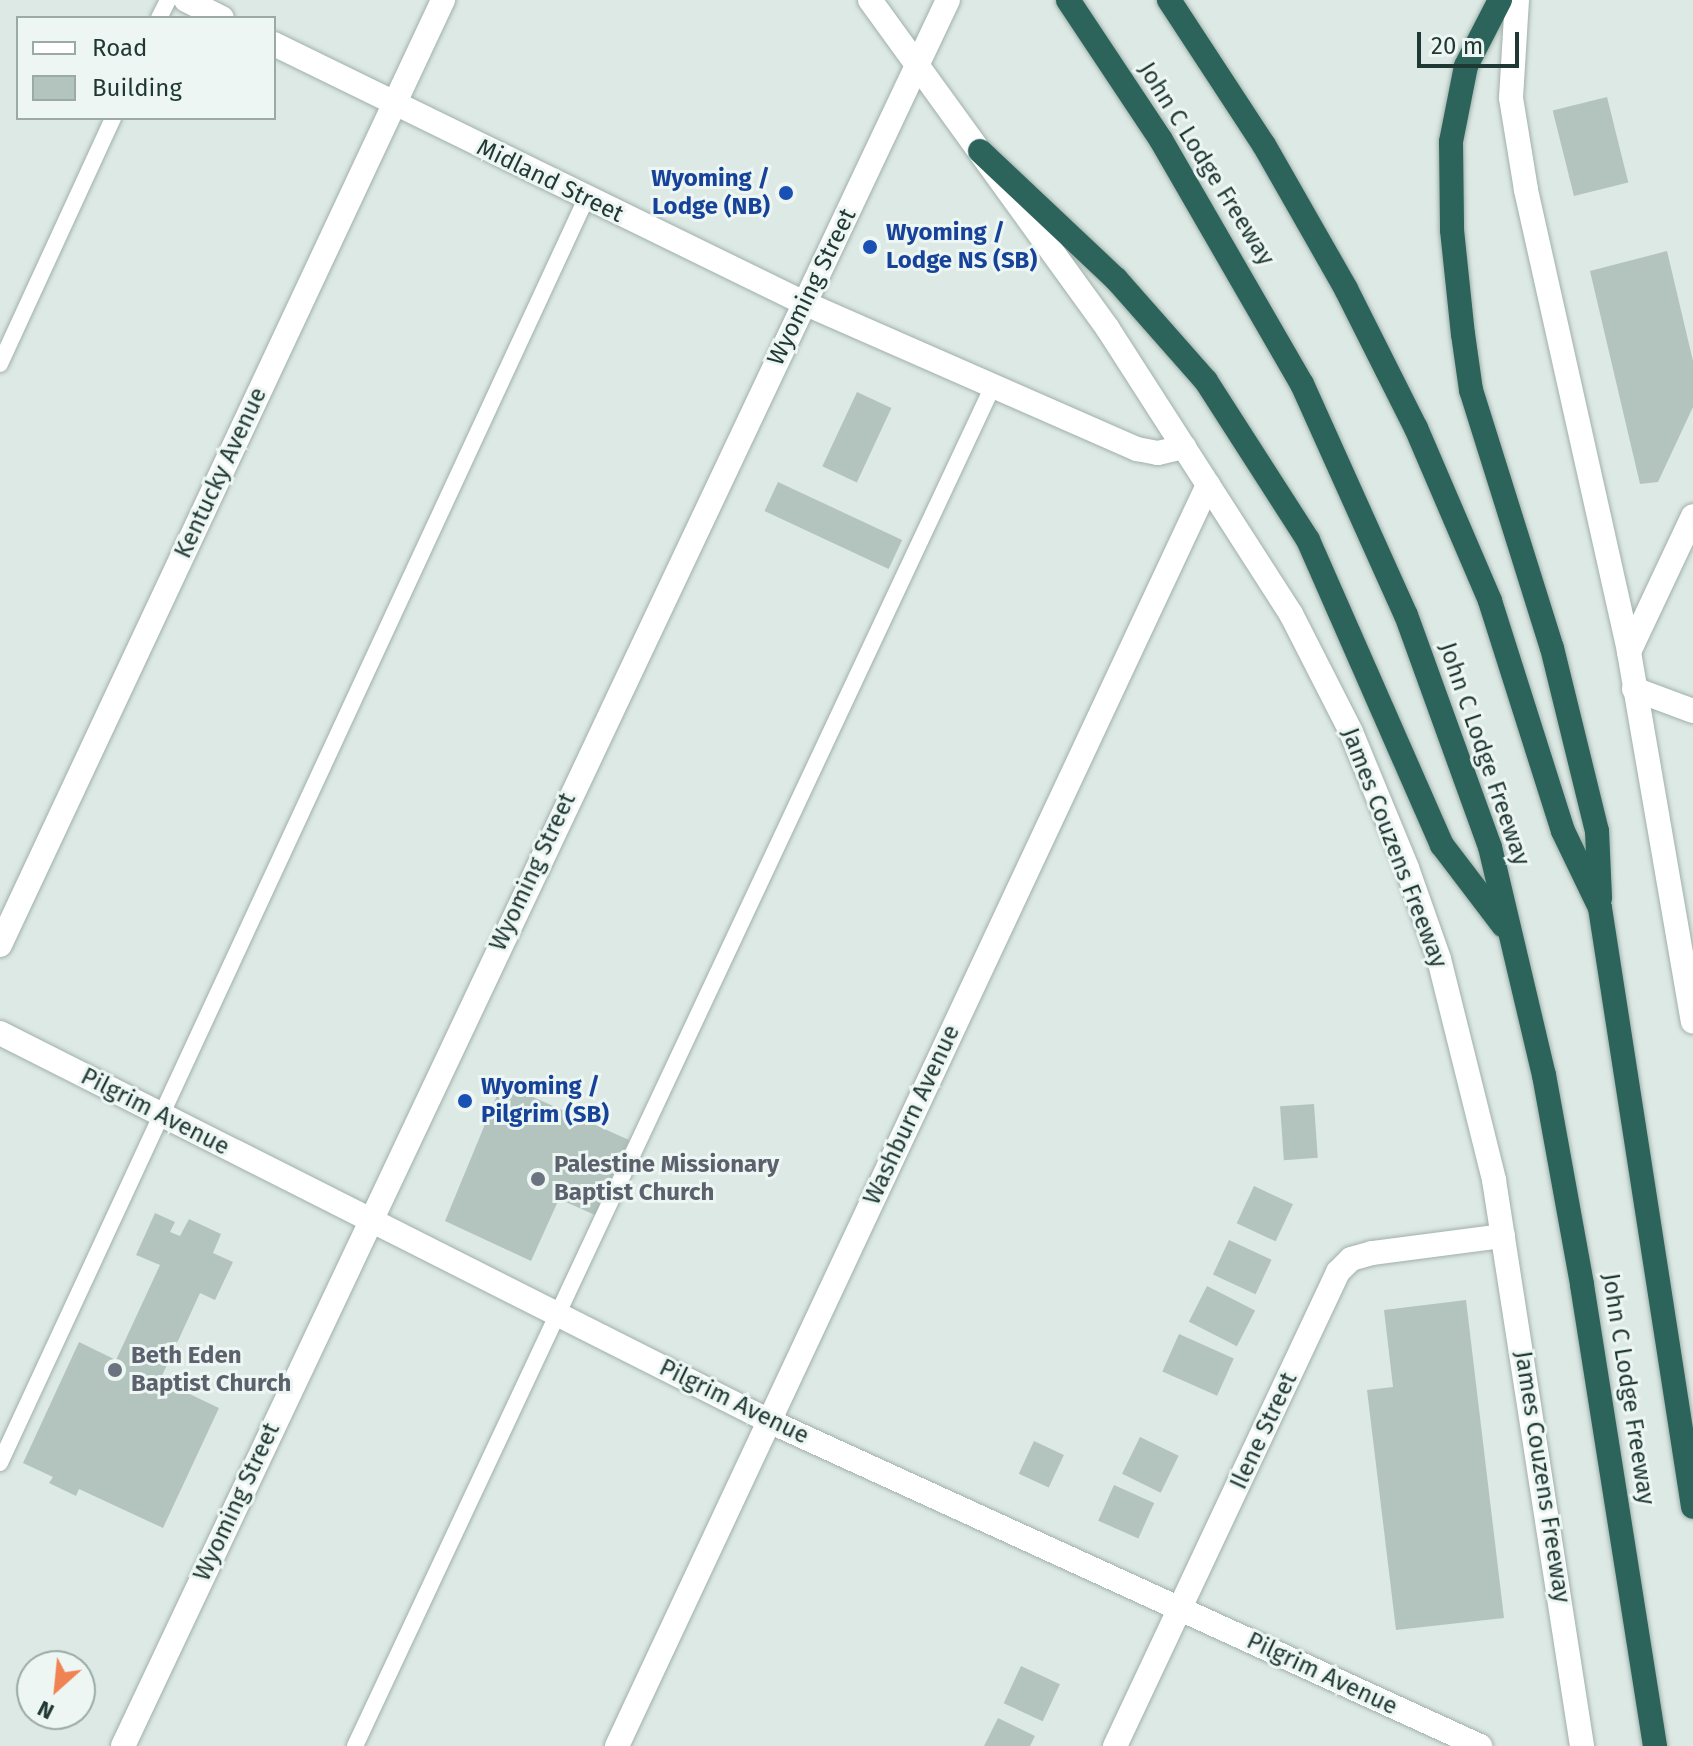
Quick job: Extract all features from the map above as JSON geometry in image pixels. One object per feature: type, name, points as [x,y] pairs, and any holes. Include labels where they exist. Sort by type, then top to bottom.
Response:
[{"type":"highway","name":"John C Lodge Freeway","points":[[1068,0],[1246,279],[1359,501],[1490,847],[1544,1075],[1582,1285],[1655,1746]]},
{"type":"highway","name":"John C Lodge Freeway","points":[[1169,0],[1271,158],[1416,428],[1490,601],[1563,831],[1600,908],[1693,1507]]},
{"type":"highway","points":[[1500,0],[1466,66],[1451,142],[1452,230],[1463,334],[1471,390],[1552,648],[1597,831],[1600,908]]},
{"type":"highway","points":[[980,151],[1116,279],[1206,381],[1308,540],[1442,845],[1508,931]]},
{"type":"street","points":[[186,0],[218,16]]},
{"type":"street","name":"Kentucky Avenue","points":[[0,945],[443,0]]},
{"type":"street","name":"James Couzens Freeway","points":[[870,0],[1108,329],[1298,627],[1351,732],[1407,868],[1472,1083],[1503,1236],[1582,1746]]},
{"type":"street","name":"Wyoming Street","points":[[123,1746],[368,1221],[948,0]]},
{"type":"street","points":[[1517,0],[1511,98],[1526,190],[1629,652],[1693,1021]]},
{"type":"street","name":"Midland Street","points":[[276,45],[804,303],[1137,449],[1158,453],[1184,447]]},
{"type":"street","name":"Washburn Avenue","points":[[617,1746],[1208,485]]},
{"type":"street","points":[[1629,652],[1693,516]]},
{"type":"street","points":[[1634,689],[1693,711]]},
{"type":"street","name":"Pilgrim Avenue","points":[[0,1033],[769,1421],[1480,1746]]},
{"type":"street","name":"Ilene Street","points":[[1115,1746],[1338,1272],[1351,1259],[1372,1253],[1503,1236]]},
{"type":"lane","points":[[0,364],[112,120]]},
{"type":"lane","points":[[0,1463],[586,199]]},
{"type":"lane","points":[[355,1746],[993,386]]},
{"type":"building","points":[[1607,97],[1628,182],[1574,196],[1553,111]]},
{"type":"building","points":[[1667,251],[1693,361],[1693,407],[1658,482],[1640,484],[1590,271]]},
{"type":"building","points":[[857,392],[891,408],[857,482],[822,466]]},
{"type":"building","points":[[778,482],[902,540],[889,569],[764,511]]},
{"type":"building","name":"Palestine Missionary Baptist Church","points":[[502,1083],[629,1140],[595,1215],[559,1199],[531,1261],[445,1221]]},
{"type":"building","points":[[1314,1104],[1318,1158],[1284,1160],[1280,1106]]},
{"type":"building","points":[[1254,1186],[1293,1204],[1276,1241],[1237,1223]]},
{"type":"building","name":"Beth Eden Baptist Church","points":[[155,1213],[175,1222],[170,1232],[180,1236],[189,1219],[221,1234],[213,1253],[233,1262],[215,1300],[200,1293],[160,1380],[219,1408],[163,1528],[79,1489],[76,1496],[49,1483],[53,1477],[23,1463],[79,1342],[116,1360],[160,1265],[136,1255]]},
{"type":"building","points":[[1229,1240],[1272,1260],[1256,1294],[1213,1274]]},
{"type":"building","points":[[1207,1286],[1255,1311],[1237,1346],[1189,1322]]},
{"type":"building","points":[[1466,1300],[1504,1618],[1396,1630],[1367,1390],[1393,1387],[1384,1310]]},
{"type":"building","points":[[1179,1334],[1234,1358],[1217,1396],[1162,1371]]},
{"type":"building","points":[[1140,1437],[1179,1456],[1161,1493],[1122,1474]]},
{"type":"building","points":[[1034,1441],[1064,1455],[1049,1488],[1019,1474]]},
{"type":"building","points":[[1114,1485],[1154,1503],[1138,1539],[1098,1521]]},
{"type":"building","points":[[1021,1666],[1060,1684],[1043,1721],[1004,1703]]},
{"type":"building","points":[[998,1718],[1035,1736],[1030,1746],[984,1746]]},
{"type":"place","name":"Wyoming / Lodge (NB)","points":[[786,193]]},
{"type":"place","name":"Wyoming / Lodge NS (SB)","points":[[870,247]]},
{"type":"place","name":"Wyoming / Pilgrim (SB)","points":[[465,1101]]},
{"type":"place","name":"Palestine Missionary Baptist Church","points":[[538,1179]]},
{"type":"place","name":"Beth Eden Baptist Church","points":[[115,1370]]}]
